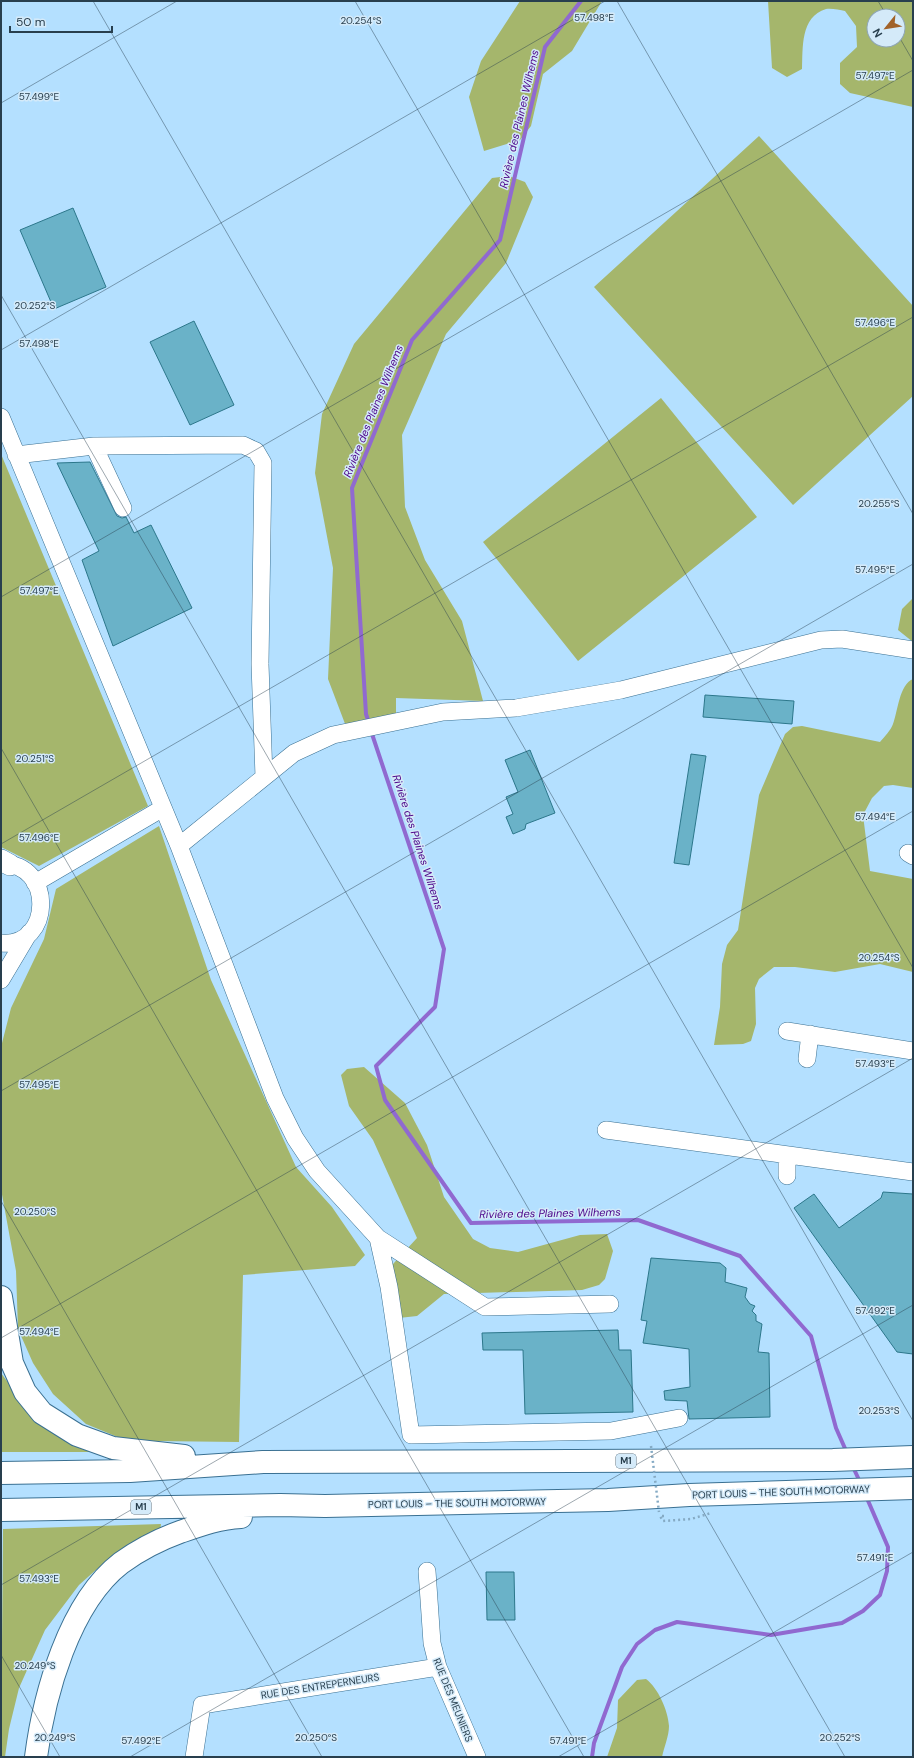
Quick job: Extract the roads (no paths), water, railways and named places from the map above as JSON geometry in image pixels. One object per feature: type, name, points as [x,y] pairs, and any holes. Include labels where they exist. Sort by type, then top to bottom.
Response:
[{"type":"highway","points":[[1,1297],[12,1363],[25,1392],[42,1413],[77,1435],[113,1448],[155,1454],[263,1462]]},
{"type":"highway","name":"M1","points":[[1,1473],[130,1471],[263,1462],[833,1460],[913,1457]]},
{"type":"highway","name":"PORT LOUIS – THE SOUTH MOTORWAY","points":[[1,1510],[280,1505],[325,1506],[608,1500],[690,1495],[913,1488]]},
{"type":"highway","points":[[36,1757],[43,1716],[56,1671],[72,1626],[92,1592],[120,1564],[154,1542],[200,1525],[225,1518],[292,1514],[325,1506]]},
{"type":"highway","points":[[1,1514],[119,1514],[154,1507]]},
{"type":"street","points":[[1,417],[179,846],[269,1083],[295,1138],[317,1171],[378,1238],[485,1307],[610,1304]]},
{"type":"street","points":[[16,455],[94,446],[243,445],[256,451],[263,463],[260,664],[264,777]]},
{"type":"street","points":[[94,446],[123,508]]},
{"type":"street","points":[[179,846],[294,753],[332,735],[443,712],[516,708],[621,690],[821,640],[842,639],[913,650]]},
{"type":"street","points":[[35,883],[163,808]]},
{"type":"street","points":[[1,980],[29,933],[37,924],[41,912],[42,899],[31,876],[20,868],[4,863]]},
{"type":"street","points":[[1,942],[18,940],[29,933]]},
{"type":"street","points":[[787,1030],[913,1051]]},
{"type":"street","points":[[807,1059],[810,1034]]},
{"type":"street","points":[[606,1130],[913,1172]]},
{"type":"street","points":[[786,1176],[787,1155]]},
{"type":"street","points":[[378,1238],[389,1287],[411,1435],[611,1431],[679,1418]]},
{"type":"street","points":[[880,1458],[913,1448]]},
{"type":"street","name":"RUE DES MEUNIERS","points":[[427,1571],[432,1643],[438,1667],[477,1757]]},
{"type":"street","name":"RUE DES ENTREPERNEURS","points":[[194,1757],[202,1705],[438,1667]]},
{"type":"waterway","name":"Rivière des Plaines Wilhems","points":[[369,723],[366,714],[352,488],[412,340],[500,240],[545,47],[581,1]]},
{"type":"waterway","name":"Rivière des Plaines Wilhems","points":[[371,731],[444,949],[435,1007],[376,1066],[385,1100],[471,1223],[638,1220],[740,1256],[811,1336],[836,1428],[847,1453]]},
{"type":"waterway","points":[[853,1467],[860,1482]]},
{"type":"waterway","name":"Rivière des Plaines Wilhems","points":[[592,1757],[594,1743],[622,1667],[637,1644],[655,1630],[677,1622],[771,1635],[842,1623],[863,1611],[880,1595],[887,1571],[888,1547],[866,1496]]}]
